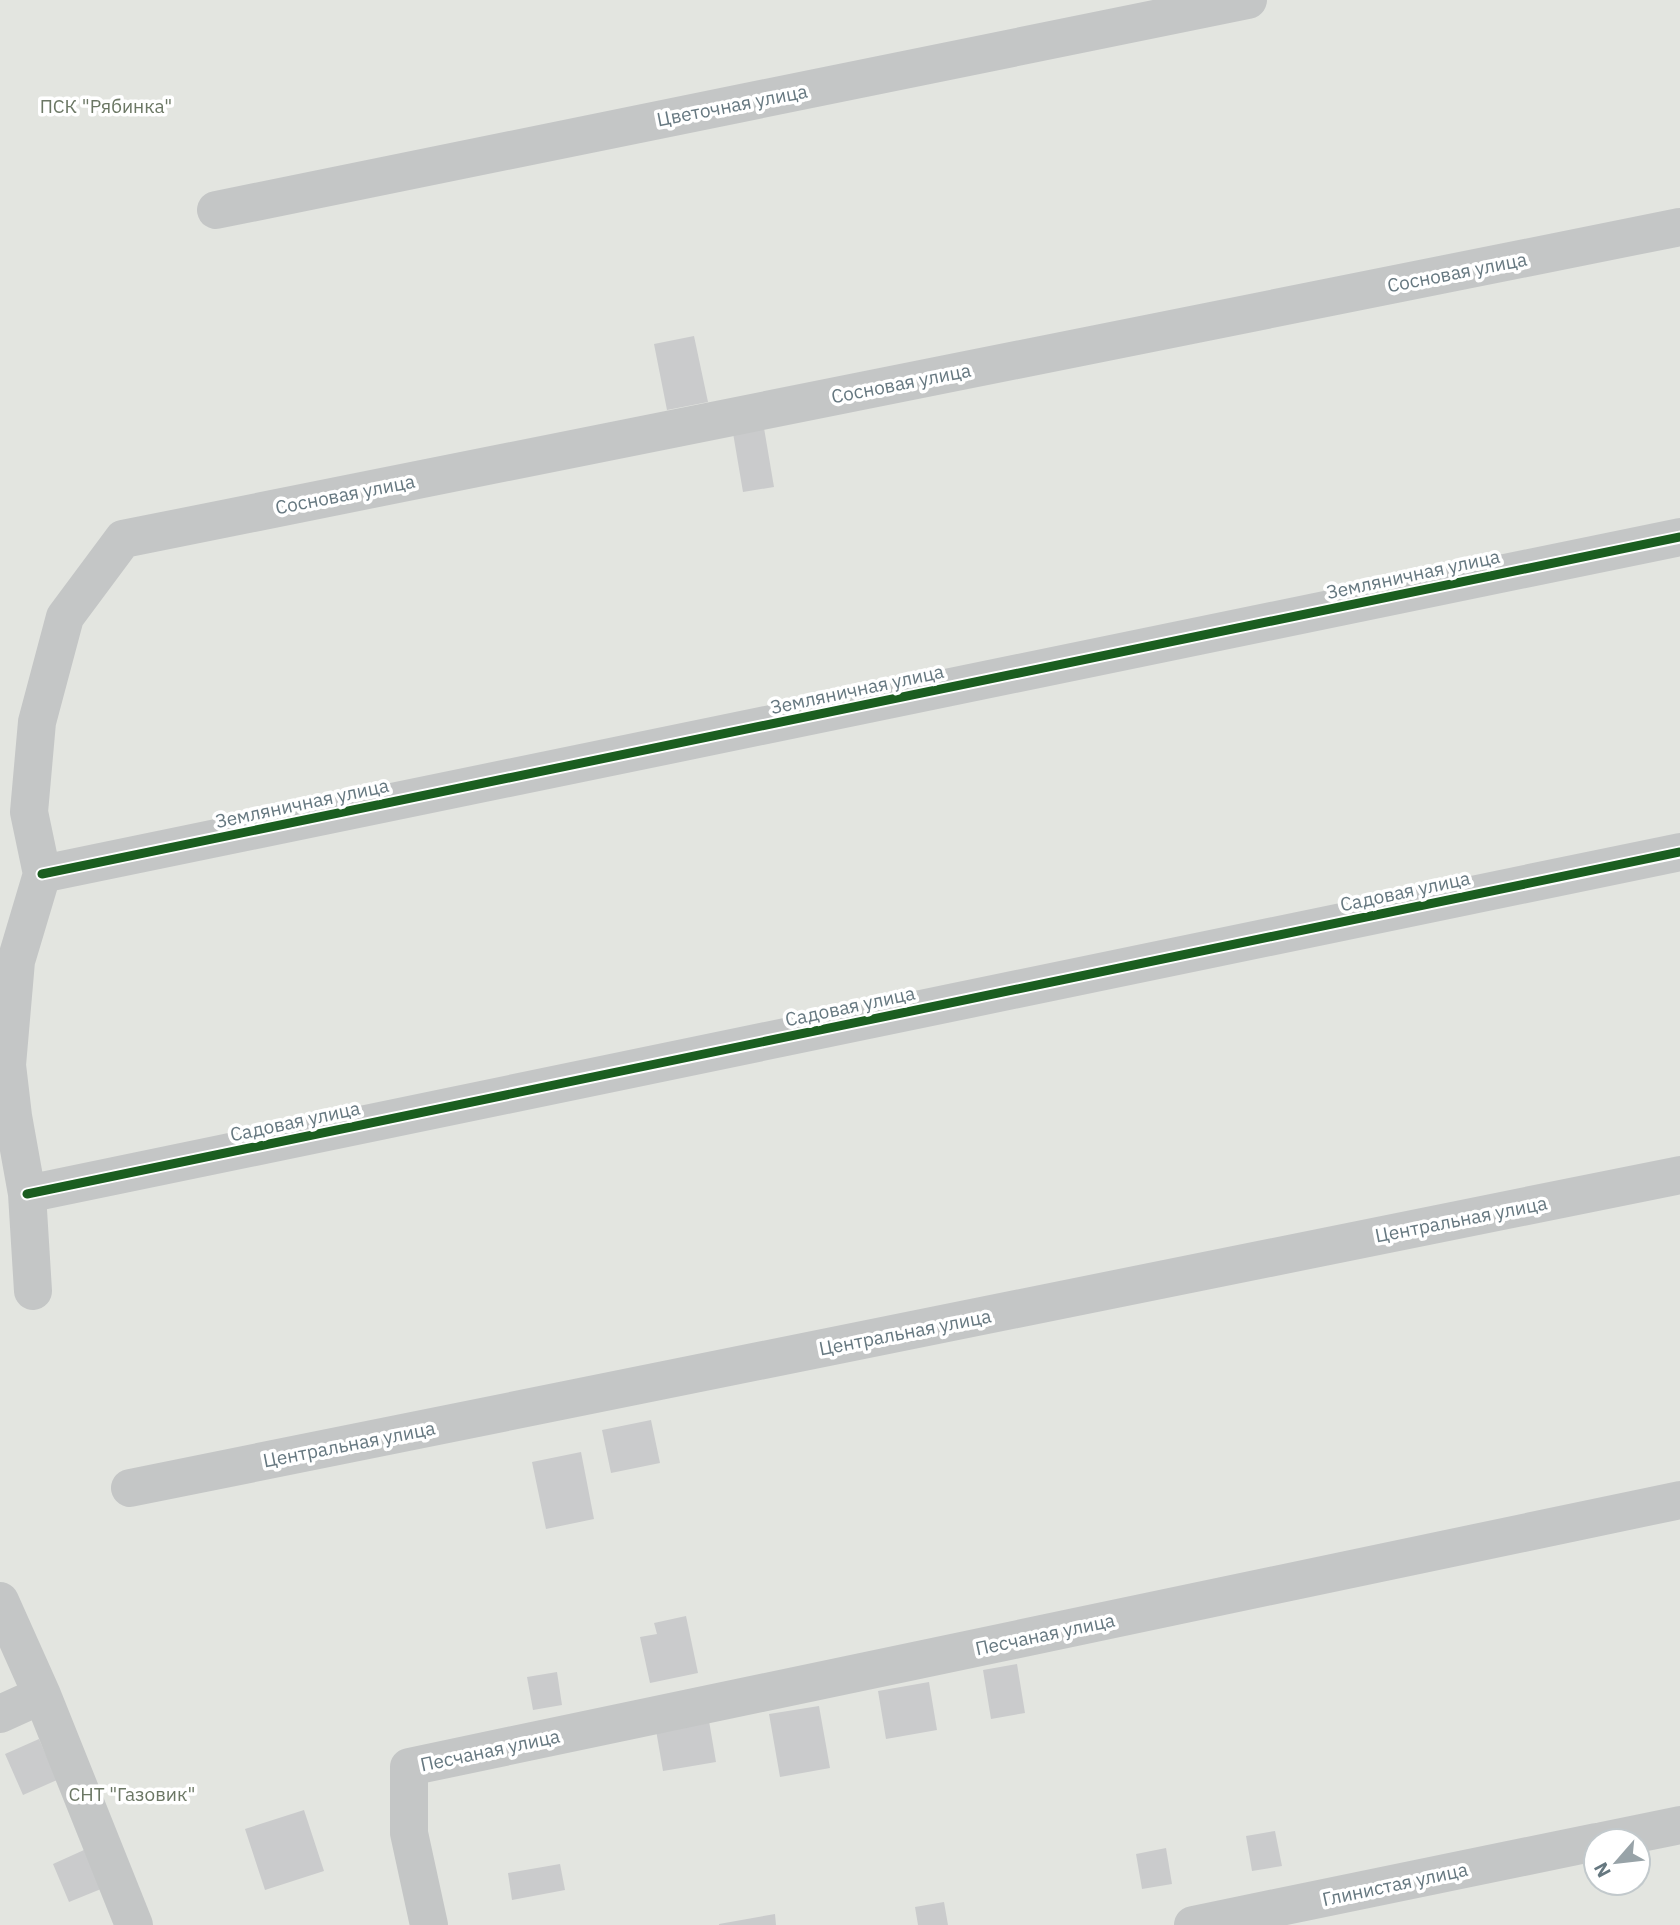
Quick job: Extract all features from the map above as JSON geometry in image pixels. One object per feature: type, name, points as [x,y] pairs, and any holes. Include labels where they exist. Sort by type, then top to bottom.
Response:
[{"type":"street","name":"Цветочная улица","points":[[216,210],[1248,0]]},
{"type":"street","name":"Сосновая улица","points":[[42,874],[29,812],[37,722],[65,617],[123,539],[1680,227]]},
{"type":"street","name":"Земляничная улица","points":[[42,874],[1680,537]]},
{"type":"street","name":"Садовая улица","points":[[27,1194],[1680,852]]},
{"type":"street","points":[[33,1291],[27,1194],[7,1065],[16,961],[42,874]]},
{"type":"street","name":"Центральная улица","points":[[130,1488],[1680,1175]]},
{"type":"street","name":"Песчаная улица","points":[[429,1925],[408,1833],[409,1767],[1680,1500]]},
{"type":"street","points":[[0,1601],[42,1695],[134,1925]]},
{"type":"street","points":[[0,1714],[42,1695]]},
{"type":"street","points":[[1652,1831],[1680,1825]]},
{"type":"street","name":"Глинистая улица","points":[[1193,1925],[1582,1845]]},
{"type":"green space","points":[[0,0],[1680,0],[1680,1925],[0,1925]]},
{"type":"building","points":[[694,336],[708,402],[667,410],[654,344]]},
{"type":"building","points":[[764,428],[774,487],[743,492],[733,433]]},
{"type":"building","points":[[651,1420],[660,1463],[611,1473],[602,1430]]},
{"type":"building","points":[[581,1452],[594,1519],[546,1529],[532,1462]]},
{"type":"building","points":[[686,1616],[698,1673],[650,1683],[640,1637],[657,1634],[654,1623]]},
{"type":"building","points":[[1017,1664],[1025,1713],[991,1719],[983,1670]]},
{"type":"building","points":[[557,1672],[562,1705],[533,1710],[527,1677]]},
{"type":"building","points":[[929,1682],[937,1730],[886,1739],[878,1691]]},
{"type":"building","points":[[819,1706],[830,1768],[780,1777],[769,1714]]},
{"type":"building","points":[[709,1721],[716,1762],[663,1771],[656,1730]]},
{"type":"building","points":[[39,1739],[57,1780],[23,1795],[5,1754]]},
{"type":"building","points":[[304,1810],[324,1871],[265,1890],[245,1829]]},
{"type":"building","points":[[1275,1831],[1282,1866],[1252,1871],[1246,1836]]},
{"type":"building","points":[[1166,1848],[1172,1884],[1142,1889],[1136,1854]]},
{"type":"building","points":[[84,1850],[101,1889],[69,1902],[53,1864]]},
{"type":"building","points":[[560,1864],[565,1890],[512,1900],[508,1873]]},
{"type":"building","points":[[944,1902],[948,1925],[918,1925],[915,1907]]},
{"type":"building","points":[[775,1914],[776,1925],[719,1925],[719,1924]]},
{"type":"cycle path","points":[[42,874],[1680,537]]},
{"type":"cycle path","points":[[27,1194],[1680,852]]},
{"type":"park label","name":"ПСК \"Рябинка\"","points":[[106,106]]},
{"type":"park label","name":"СНТ \"Газовик\"","points":[[132,1794]]}]
